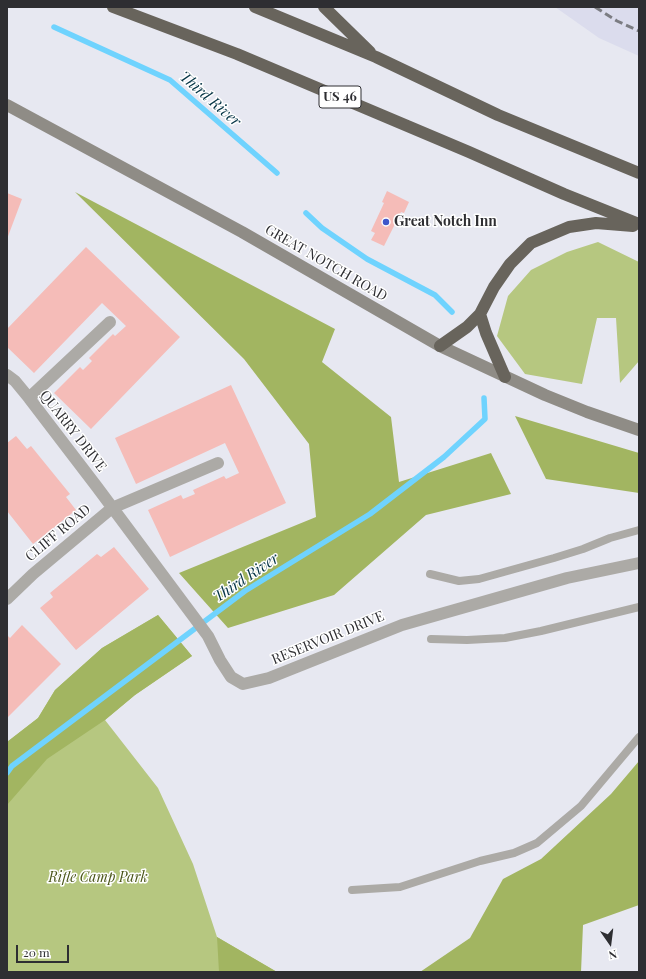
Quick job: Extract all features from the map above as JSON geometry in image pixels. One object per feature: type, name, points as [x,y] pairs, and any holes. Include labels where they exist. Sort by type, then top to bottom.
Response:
[{"type":"highway","name":"US 46","points":[[113,7],[237,54],[469,152],[564,194],[639,224]]},
{"type":"highway","points":[[255,7],[376,57],[498,115],[639,173]]},
{"type":"highway","points":[[324,7],[376,57]]},
{"type":"highway","points":[[440,346],[467,327],[480,314],[494,287],[510,264],[531,243],[569,227],[596,223],[639,228]]},
{"type":"highway","points":[[480,314],[504,377]]},
{"type":"street","name":"GREAT NOTCH ROAD","points":[[7,105],[242,232],[440,346],[504,377],[587,412],[639,430]]},
{"type":"street","points":[[28,398],[110,322]]},
{"type":"street","name":"QUARRY DRIVE","points":[[7,376],[15,381],[112,508]]},
{"type":"street","name":"CLIFF ROAD","points":[[7,598],[33,574],[112,508],[218,464]]},
{"type":"street","name":"RESERVOIR DRIVE","points":[[112,508],[208,636],[220,660],[231,677],[243,684],[269,678],[402,625],[567,578],[639,563]]},
{"type":"lane","points":[[430,574],[459,581],[479,579],[554,558],[583,549],[610,538],[639,530]]},
{"type":"lane","points":[[431,639],[467,640],[505,638],[639,607]]},
{"type":"lane","points":[[352,890],[400,887],[514,853],[537,843],[582,806],[639,737]]},
{"type":"shaded area","points":[[555,7],[639,7],[639,56],[599,38]]},
{"type":"green space","points":[[75,192],[335,329],[322,362],[391,417],[399,482],[491,453],[511,494],[426,515],[334,595],[228,628],[179,573],[316,517],[309,444],[244,359]]},
{"type":"green space","points":[[598,242],[639,262],[639,361],[620,383],[616,318],[597,318],[582,384],[525,374],[497,336],[508,296],[531,270],[567,252]]},
{"type":"green space","points":[[515,416],[639,453],[639,493],[546,479]]},
{"type":"green space","name":"Rifle Camp Park","points":[[158,615],[192,656],[135,695],[105,720],[158,788],[193,864],[217,937],[277,972],[7,972],[7,742],[38,718],[55,690],[102,648]]},
{"type":"green space","points":[[158,615],[192,656],[135,695],[105,720],[47,759],[7,805],[7,742],[38,718],[55,690],[102,648]]},
{"type":"green space","points":[[639,761],[639,905],[583,925],[581,972],[420,972],[470,938],[503,879],[541,859],[611,794]]},
{"type":"green space","points":[[217,937],[277,972],[219,972]]},
{"type":"building","name":"Great Notch Inn","points":[[387,191],[409,202],[404,213],[401,212],[384,246],[371,240],[375,233],[371,231],[384,203],[382,202]]},
{"type":"building","points":[[7,193],[22,199],[7,239]]},
{"type":"building","points":[[86,247],[180,337],[91,429],[54,393],[80,367],[83,370],[92,361],[89,358],[113,334],[115,336],[126,326],[102,303],[34,373],[7,347],[7,329]]},
{"type":"building","points":[[231,385],[286,503],[170,557],[148,510],[181,495],[183,499],[195,494],[193,490],[224,476],[226,479],[239,473],[225,443],[136,484],[115,438]]},
{"type":"building","points":[[16,436],[27,449],[31,446],[70,494],[66,497],[76,510],[33,544],[7,511],[7,443]]},
{"type":"building","points":[[114,547],[149,589],[76,650],[40,608],[53,597],[50,593],[97,554],[101,557]]},
{"type":"building","points":[[22,625],[61,664],[7,718],[7,635],[10,638]]},
{"type":"waterway","name":"Third River","points":[[54,27],[170,80],[277,173]]},
{"type":"waterway","name":"Third River","points":[[306,213],[322,228],[367,259],[435,295],[452,312]]},
{"type":"waterway","name":"Third River","points":[[7,773],[12,766],[245,591],[370,514],[444,457],[485,419],[484,398]]},
{"type":"railway","points":[[595,7],[617,21],[639,31]]},
{"type":"place","name":"Great Notch Inn","points":[[386,222]]}]
